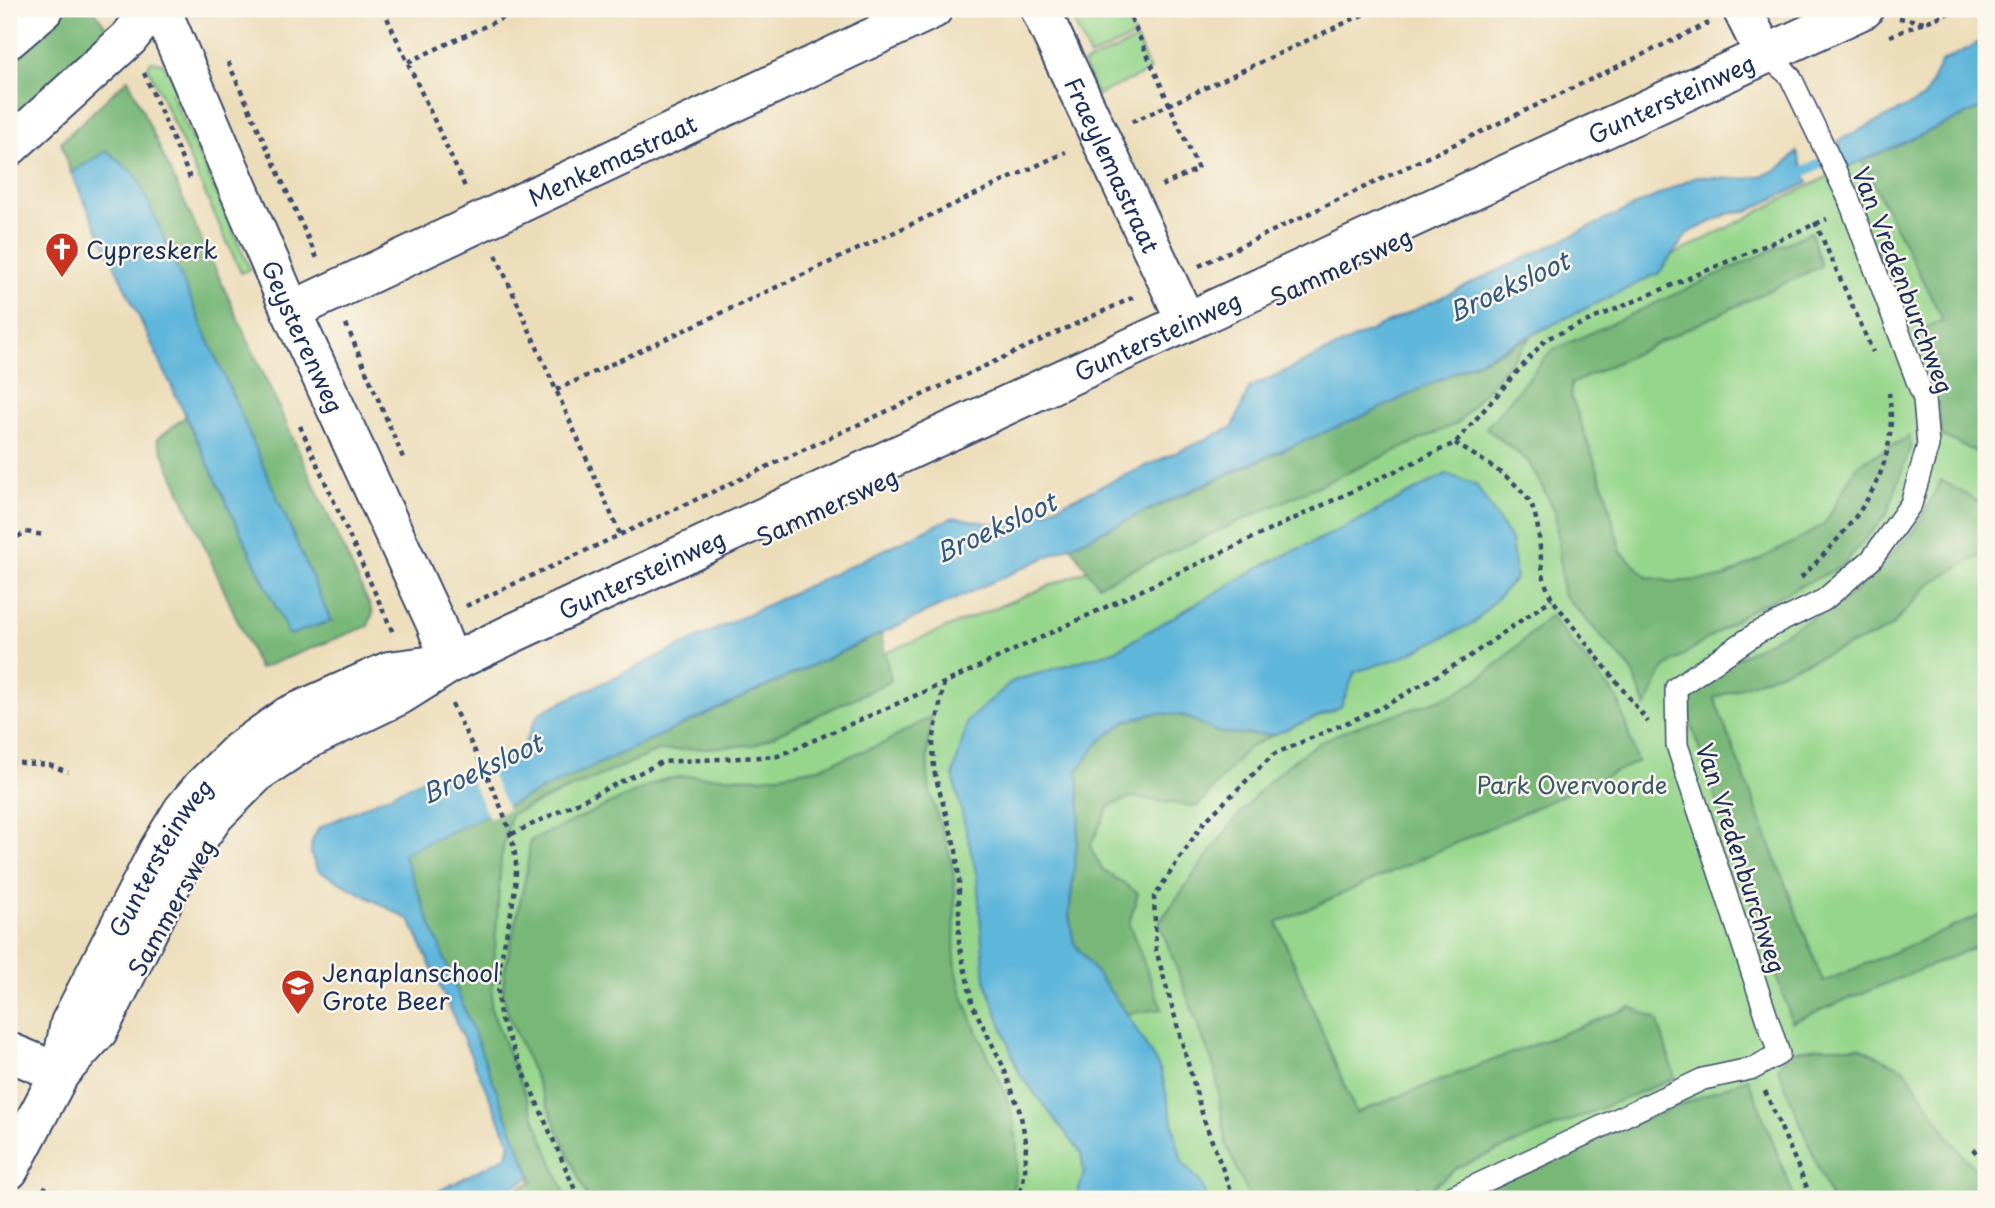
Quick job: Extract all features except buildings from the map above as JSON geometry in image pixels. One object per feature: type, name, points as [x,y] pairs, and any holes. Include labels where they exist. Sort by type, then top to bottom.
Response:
[{"type":"street","points":[[9,39],[44,9]]},
{"type":"street","points":[[9,147],[129,38],[152,9]]},
{"type":"street","name":"Geysterenweg","points":[[161,9],[291,310],[435,622],[454,686]]},
{"type":"street","name":"Menkemastraat","points":[[291,310],[933,9]]},
{"type":"street","name":"Fraeylemastraat","points":[[1040,9],[1186,321]]},
{"type":"street","points":[[1742,9],[1764,53]]},
{"type":"street","name":"Guntersteinweg","points":[[9,1170],[60,1073],[70,1023],[75,1012],[158,851],[183,810],[239,751],[288,716],[389,671],[454,686],[1186,321],[1864,9]]},
{"type":"street","points":[[9,1052],[60,1073]]},
{"type":"lane","name":"Van Vredenburchweg","points":[[1755,1068],[1779,1054],[1677,745],[1676,688],[1757,633],[1824,600],[1871,560],[1911,504],[1928,445],[1924,399],[1851,205],[1790,76],[1764,53]]},
{"type":"lane","points":[[1447,1199],[1703,1079],[1755,1068]]},
{"type":"path","points":[[383,9],[620,534]]},
{"type":"path","points":[[408,62],[522,9]]},
{"type":"path","points":[[1126,9],[1198,169],[1130,201]]},
{"type":"path","points":[[556,390],[1375,9]]},
{"type":"path","points":[[1926,22],[1959,9]]},
{"type":"path","points":[[512,834],[662,762],[778,757],[944,683],[1455,443],[1546,339],[1851,205]]},
{"type":"path","points":[[1815,222],[1877,359]]},
{"type":"path","points":[[1789,583],[1801,578],[1849,528],[1882,471],[1894,423],[1887,381]]},
{"type":"path","points":[[1455,443],[1511,480],[1533,508],[1543,582],[1552,599],[1652,728],[1657,715]]},
{"type":"path","points":[[9,542],[26,532],[44,535]]},
{"type":"path","points":[[1234,1199],[1204,1120],[1156,950],[1154,897],[1204,822],[1274,754],[1383,707],[1467,658],[1552,599]]},
{"type":"path","points":[[944,683],[933,742],[934,771],[956,850],[959,878],[959,944],[973,1006],[1003,1066],[1020,1112],[1026,1142],[1025,1173],[1018,1199]]},
{"type":"path","points":[[454,686],[476,758],[512,834],[516,866],[513,899],[497,972],[496,994],[501,1020],[579,1199]]},
{"type":"path","points":[[9,762],[49,765],[68,772]]},
{"type":"path","points":[[1755,1068],[1812,1199]]},
{"type":"path","points":[[1973,1149],[1986,1164]]},
{"type":"path","points":[[39,1199],[52,1174]]},
{"type":"green space","points":[[68,9],[93,9],[106,27],[108,40],[9,125],[9,61]]},
{"type":"green space","points":[[1068,9],[1122,9],[1135,36],[1090,57]]},
{"type":"green space","points":[[1137,40],[1150,71],[1097,95],[1083,64]]},
{"type":"green space","points":[[151,61],[162,63],[182,87],[171,93],[250,269],[241,273],[148,67]]},
{"type":"green space","points":[[128,79],[373,613],[368,626],[259,669],[157,439],[186,416],[289,635],[331,621],[107,151],[71,173],[61,142]]},
{"type":"green space","name":"Park Overvoorde","points":[[1986,96],[1986,1199],[528,1199],[531,1177],[423,886],[459,827],[1215,518],[1467,360]]},
{"type":"green space","points":[[1986,106],[1986,460],[1979,453],[1942,436],[1931,366],[1916,332],[1943,320],[1862,161]]},
{"type":"green space","points":[[1811,232],[1821,266],[1571,384],[1571,396],[1605,490],[1621,552],[1647,577],[1673,582],[1722,578],[1800,539],[1825,523],[1857,465],[1910,436],[1910,448],[1887,514],[1841,567],[1752,609],[1663,669],[1646,707],[1631,669],[1563,594],[1555,511],[1528,461],[1486,428],[1551,351]]},
{"type":"green space","points":[[1531,337],[1458,423],[1098,585],[1071,546],[1417,390]]},
{"type":"green space","points":[[1941,480],[1986,506],[1986,552],[1931,583],[1891,627],[1714,698],[1823,982],[1986,913],[1986,943],[1792,1022],[1682,698],[1706,675],[1845,600],[1914,532]]},
{"type":"green space","points":[[1550,616],[1618,699],[1637,762],[1277,923],[1356,1113],[1631,1007],[1657,1019],[1675,1078],[1458,1167],[1417,1199],[1250,1199],[1226,1144],[1215,1070],[1159,922],[1245,807],[1286,767],[1308,750],[1347,730],[1455,693],[1484,675]]},
{"type":"green space","points":[[881,634],[891,681],[754,745],[658,751],[511,814],[501,858],[491,1009],[567,1199],[496,1199],[534,1181],[402,854]]},
{"type":"green space","points":[[1156,713],[1185,716],[1219,733],[1273,735],[1248,748],[1197,807],[1132,797],[1109,806],[1090,847],[1102,869],[1138,893],[1129,924],[1162,1009],[1127,1014],[1074,943],[1069,915],[1080,814],[1078,770],[1100,741],[1126,721]]},
{"type":"green space","points":[[932,716],[927,765],[931,795],[949,852],[955,885],[956,968],[969,1011],[1011,1111],[1016,1137],[1017,1166],[1011,1199],[588,1199],[509,1017],[503,995],[504,974],[527,870],[530,841],[661,780],[685,776],[762,778],[818,768],[882,744]]},
{"type":"green space","points":[[1819,1047],[1859,1047],[1905,1069],[1953,1143],[1986,1183],[1986,1199],[1831,1199],[1778,1068],[1788,1052]]},
{"type":"green space","points":[[1748,1078],[1795,1199],[1454,1199],[1459,1193]]},
{"type":"water","points":[[1986,39],[1986,106],[1848,167],[1838,141],[1924,98],[1941,62]]},
{"type":"water","points":[[107,151],[137,176],[331,621],[289,635],[71,173]]},
{"type":"water","points":[[1797,152],[1808,183],[1748,211],[1728,214],[1688,233],[1659,273],[1375,411],[1235,470],[403,854],[531,1177],[488,1199],[423,1199],[507,1156],[510,1143],[410,920],[319,871],[311,850],[319,828],[428,777],[448,780],[520,752],[539,713],[953,517],[1010,527],[1233,427],[1249,388],[1698,176],[1752,178],[1775,170]]},
{"type":"water","points":[[1446,474],[1476,485],[1511,540],[1516,578],[1474,623],[1400,658],[1355,672],[1341,707],[1273,735],[1219,733],[1185,716],[1156,713],[1126,721],[1100,741],[1078,770],[1080,814],[1069,915],[1074,943],[1127,1014],[1161,1071],[1182,1162],[1202,1184],[1206,1199],[1075,1199],[1084,1175],[1081,1153],[1019,1073],[985,980],[977,877],[953,775],[968,720],[1013,681],[1114,651],[1262,566],[1356,522]]},
{"type":"pier","points":[[485,762],[508,809],[489,818],[466,769]]},
{"type":"waterway","name":"Broeksloot","points":[[1792,177],[1854,148]]},
{"type":"waterway","name":"Broeksloot","points":[[503,1199],[516,1174]]},
{"type":"place","name":"Cypreskerk","points":[[62,279]]},
{"type":"place","name":"Jenaplanschool Grote Beer","points":[[298,1016]]}]
